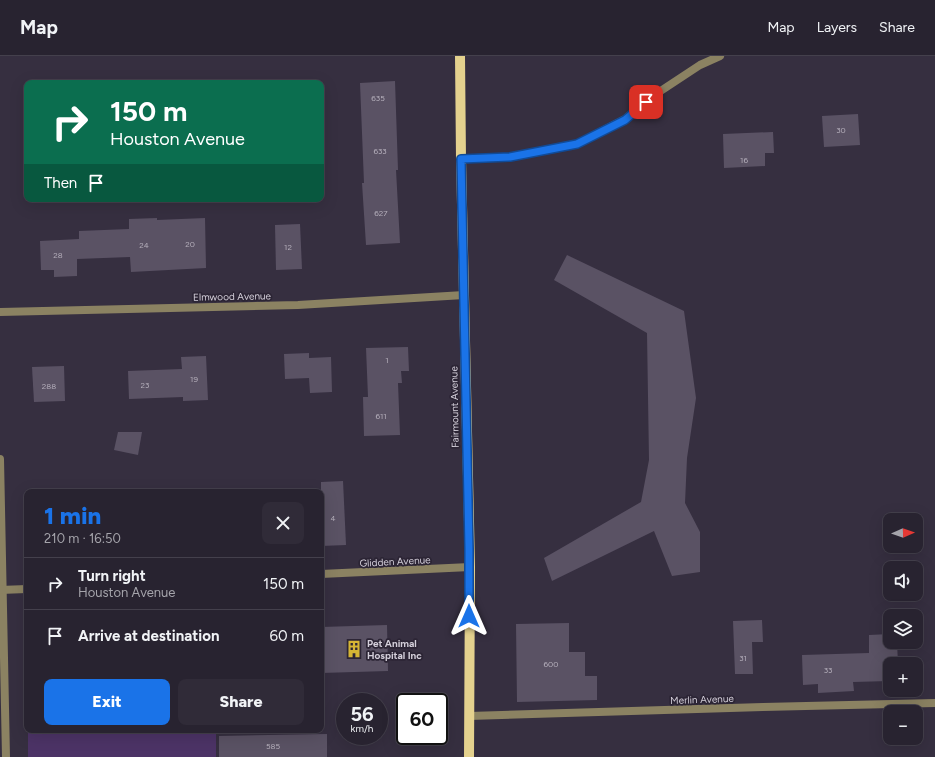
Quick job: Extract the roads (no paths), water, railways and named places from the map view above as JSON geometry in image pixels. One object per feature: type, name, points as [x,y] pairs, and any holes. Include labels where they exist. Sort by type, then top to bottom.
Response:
[{"type":"main road","name":"Fairmount Avenue","points":[[460,56],[470,567],[469,757]]},
{"type":"street","points":[[461,159],[510,157],[577,144],[625,120],[656,94],[700,65],[720,56]]},
{"type":"street","name":"Elmwood Avenue","points":[[0,312],[298,305],[464,295]]},
{"type":"street","points":[[0,459],[6,757]]},
{"type":"street","name":"Glidden Avenue","points":[[324,574],[470,567]]},
{"type":"street","points":[[2,590],[24,589]]},
{"type":"street","name":"Merlin Avenue","points":[[469,716],[762,707],[935,704]]},
{"type":"place","name":"Pet Animal Hospital Inc","points":[[354,649]]}]
